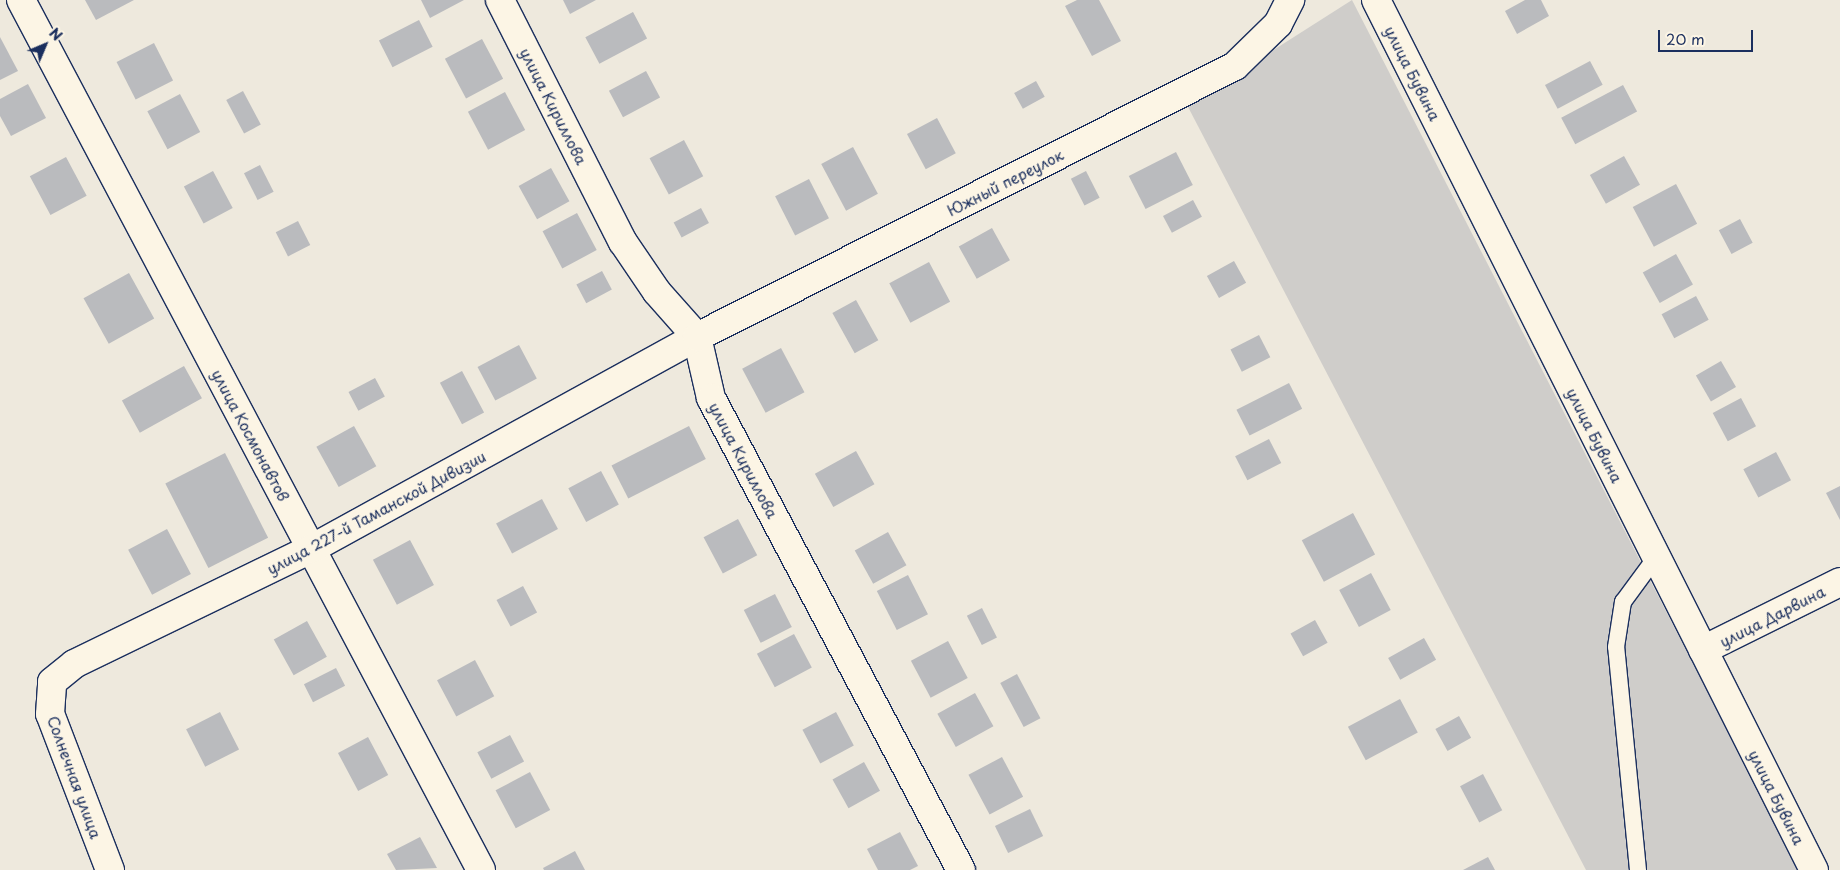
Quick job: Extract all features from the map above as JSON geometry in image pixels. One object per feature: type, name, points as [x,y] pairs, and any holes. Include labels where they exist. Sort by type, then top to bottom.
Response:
[{"type":"street","name":"улица Космонавтов","points":[[21,0],[481,870]]},
{"type":"street","name":"улица Кириллова","points":[[500,0],[623,242],[657,292],[697,337],[711,398],[961,870]]},
{"type":"street","name":"Южный переулок","points":[[697,337],[1235,66],[1278,24],[1290,0]]},
{"type":"street","name":"улица Бувина","points":[[1376,0],[1814,870]]},
{"type":"street","name":"улица 227-й Таманской Дивизии","points":[[52,682],[74,664],[311,549],[697,337]]},
{"type":"street","name":"улица Дарвина","points":[[1704,650],[1840,582]]},
{"type":"street","name":"Солнечная улица","points":[[52,682],[50,714],[110,870]]},
{"type":"lane","points":[[1638,870],[1616,647],[1623,602],[1656,557]]},
{"type":"shaded area","points":[[1352,0],[1799,870],[1586,870],[1187,105]]},
{"type":"building","points":[[85,0],[134,0],[96,20]]},
{"type":"building","points":[[421,0],[464,0],[430,18]]},
{"type":"building","points":[[563,0],[596,0],[570,14]]},
{"type":"building","points":[[1077,0],[1099,0],[1121,41],[1092,56],[1065,6]]},
{"type":"building","points":[[1525,0],[1541,0],[1549,16],[1517,34],[1505,11]]},
{"type":"building","points":[[633,12],[647,38],[599,64],[585,37]]},
{"type":"building","points":[[419,20],[433,47],[393,67],[379,40]]},
{"type":"building","points":[[0,37],[18,71],[0,80]]},
{"type":"building","points":[[482,39],[503,79],[466,98],[445,59]]},
{"type":"building","points":[[154,43],[173,80],[136,99],[117,62]]},
{"type":"building","points":[[1590,61],[1603,85],[1558,109],[1545,85]]},
{"type":"building","points":[[646,71],[660,97],[623,117],[609,91]]},
{"type":"building","points":[[1036,81],[1045,97],[1023,109],[1014,93]]},
{"type":"building","points":[[28,84],[46,118],[11,136],[0,116],[0,99]]},
{"type":"building","points":[[1623,85],[1637,111],[1575,144],[1561,118]]},
{"type":"building","points":[[243,91],[261,125],[244,133],[226,100]]},
{"type":"building","points":[[505,92],[525,130],[488,150],[468,112]]},
{"type":"building","points":[[180,94],[200,132],[168,149],[147,111]]},
{"type":"building","points":[[937,118],[956,153],[926,169],[907,134]]},
{"type":"building","points":[[684,140],[703,176],[669,195],[650,158]]},
{"type":"building","points":[[853,147],[878,194],[846,211],[821,164]]},
{"type":"building","points":[[1176,152],[1193,185],[1146,209],[1129,176]]},
{"type":"building","points":[[1624,156],[1640,185],[1606,204],[1590,175]]},
{"type":"building","points":[[66,157],[87,196],[50,215],[30,176]]},
{"type":"building","points":[[260,165],[274,192],[258,200],[244,173]]},
{"type":"building","points":[[551,168],[569,201],[537,219],[519,186]]},
{"type":"building","points":[[213,171],[233,208],[204,224],[184,186]]},
{"type":"building","points":[[1086,171],[1100,198],[1084,205],[1071,179]]},
{"type":"building","points":[[809,179],[829,218],[795,235],[775,196]]},
{"type":"building","points":[[1676,184],[1697,224],[1654,247],[1633,207]]},
{"type":"building","points":[[1193,200],[1202,217],[1172,233],[1163,216]]},
{"type":"building","points":[[701,208],[709,223],[682,238],[674,223]]},
{"type":"building","points":[[577,213],[597,250],[562,268],[543,231]]},
{"type":"building","points":[[1740,219],[1753,243],[1731,254],[1719,230]]},
{"type":"building","points":[[298,221],[310,245],[288,256],[276,232]]},
{"type":"building","points":[[992,228],[1010,260],[977,279],[959,246]]},
{"type":"building","points":[[1676,254],[1693,285],[1660,303],[1643,272]]},
{"type":"building","points":[[1234,261],[1246,283],[1219,298],[1207,276]]},
{"type":"building","points":[[929,262],[950,302],[910,323],[889,283]]},
{"type":"building","points":[[602,271],[612,290],[586,303],[576,285]]},
{"type":"building","points":[[129,273],[154,318],[109,344],[84,298]]},
{"type":"building","points":[[1696,296],[1709,320],[1674,338],[1662,314]]},
{"type":"building","points":[[856,300],[878,340],[855,353],[832,313]]},
{"type":"building","points":[[1259,335],[1270,357],[1242,372],[1230,350]]},
{"type":"building","points":[[519,345],[537,379],[495,401],[478,367]]},
{"type":"building","points":[[781,348],[804,392],[766,413],[742,369]]},
{"type":"building","points":[[1721,361],[1736,387],[1711,401],[1696,376]]},
{"type":"building","points":[[184,366],[202,398],[140,433],[122,400]]},
{"type":"building","points":[[462,371],[484,412],[462,424],[440,383]]},
{"type":"building","points":[[375,378],[385,397],[358,411],[349,392]]},
{"type":"building","points":[[1289,383],[1302,409],[1250,436],[1236,410]]},
{"type":"building","points":[[1741,398],[1756,426],[1728,441],[1713,413]]},
{"type":"building","points":[[354,426],[376,466],[339,487],[316,447]]},
{"type":"building","points":[[689,426],[706,459],[628,498],[611,465]]},
{"type":"building","points":[[1269,439],[1281,463],[1247,480],[1235,456]]},
{"type":"building","points":[[856,451],[874,484],[833,507],[815,474]]},
{"type":"building","points":[[1776,452],[1791,480],[1758,498],[1743,469]]},
{"type":"building","points":[[225,453],[268,538],[208,568],[165,483]]},
{"type":"building","points":[[601,471],[619,505],[586,522],[568,488]]},
{"type":"building","points":[[1840,486],[1840,520],[1826,493]]},
{"type":"building","points":[[542,499],[558,529],[512,553],[496,523]]},
{"type":"building","points":[[1353,513],[1375,554],[1324,582],[1302,540]]},
{"type":"building","points":[[738,519],[757,555],[723,574],[704,537]]},
{"type":"building","points":[[167,529],[191,574],[152,595],[128,550]]},
{"type":"building","points":[[888,532],[906,565],[873,584],[855,550]]},
{"type":"building","points":[[410,540],[434,585],[397,605],[373,560]]},
{"type":"building","points":[[1371,573],[1391,610],[1359,627],[1339,590]]},
{"type":"building","points":[[908,575],[928,614],[897,630],[877,591]]},
{"type":"building","points":[[523,586],[537,612],[511,627],[497,600]]},
{"type":"building","points":[[775,594],[792,627],[761,643],[744,610]]},
{"type":"building","points":[[982,608],[997,637],[982,645],[967,616]]},
{"type":"building","points":[[1315,620],[1328,643],[1303,656],[1291,634]]},
{"type":"building","points":[[307,621],[327,657],[294,675],[274,639]]},
{"type":"building","points":[[794,634],[812,668],[775,687],[757,654]]},
{"type":"building","points":[[1424,638],[1436,660],[1400,680],[1388,658]]},
{"type":"building","points":[[948,641],[968,678],[931,698],[911,661]]},
{"type":"building","points":[[475,660],[494,696],[456,716],[437,680]]},
{"type":"building","points":[[336,668],[345,686],[313,702],[304,684]]},
{"type":"building","points":[[1017,674],[1040,718],[1024,727],[1000,683]]},
{"type":"building","points":[[975,693],[993,726],[956,747],[937,714]]},
{"type":"building","points":[[1400,699],[1418,733],[1366,760],[1348,727]]},
{"type":"building","points":[[220,712],[239,749],[205,767],[186,729]]},
{"type":"building","points":[[836,712],[854,746],[820,763],[802,730]]},
{"type":"building","points":[[1459,716],[1471,738],[1448,751],[1435,729]]},
{"type":"building","points":[[510,735],[524,761],[491,779],[477,752]]},
{"type":"building","points":[[368,737],[388,775],[358,791],[338,753]]},
{"type":"building","points":[[1002,757],[1023,797],[990,815],[968,775]]},
{"type":"building","points":[[864,762],[880,791],[849,808],[833,779]]},
{"type":"building","points":[[530,772],[550,810],[516,828],[496,790]]},
{"type":"building","points":[[1483,774],[1502,810],[1479,822],[1460,786]]},
{"type":"building","points":[[1030,809],[1043,836],[1008,853],[995,826]]},
{"type":"building","points":[[900,832],[918,866],[910,870],[878,870],[867,849]]},
{"type":"building","points":[[420,837],[437,868],[396,870],[387,854]]},
{"type":"building","points":[[575,851],[585,870],[544,870],[543,868]]},
{"type":"building","points":[[1488,857],[1495,870],[1463,870]]}]
